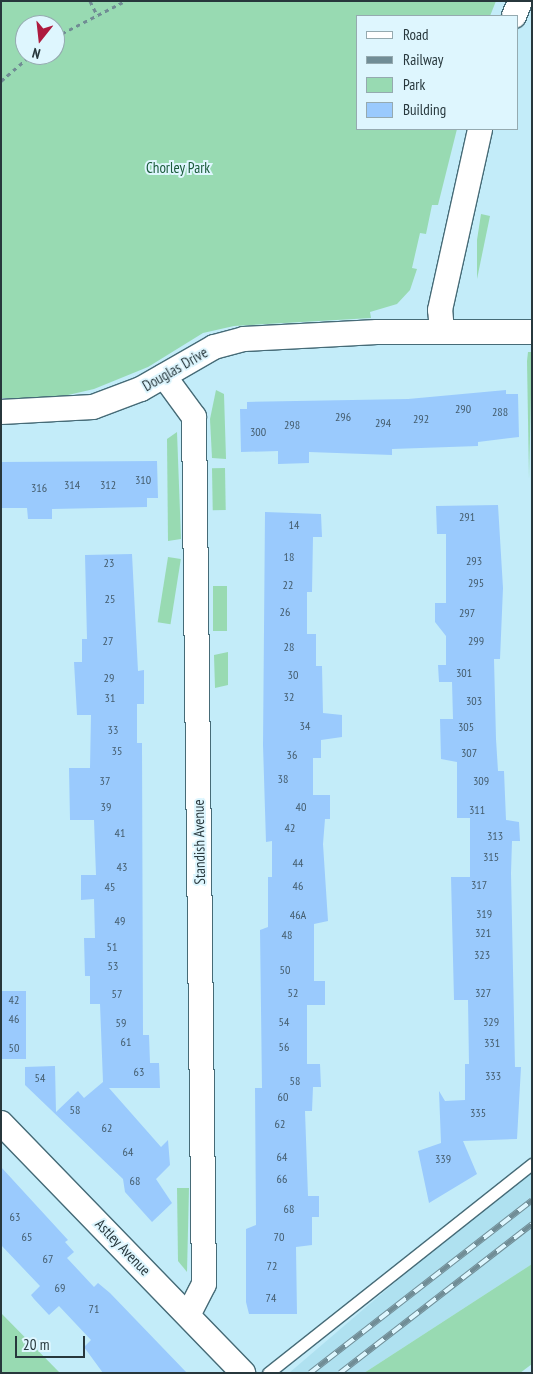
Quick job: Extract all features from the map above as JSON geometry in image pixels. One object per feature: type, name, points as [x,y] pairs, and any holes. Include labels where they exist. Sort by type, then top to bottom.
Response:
[{"type":"street","points":[[514,15],[520,1]]},
{"type":"street","points":[[442,331],[442,301],[480,130]]},
{"type":"street","name":"Douglas Drive","points":[[1,412],[93,407],[164,376],[214,347],[244,339],[442,331],[532,332]]},
{"type":"street","name":"Standish Avenue","points":[[164,376],[194,417],[204,1284],[189,1313]]},
{"type":"street","name":"Astley Avenue","points":[[1,1122],[189,1313],[243,1373]]},
{"type":"lane","points":[[268,1373],[532,1164]]},
{"type":"path","points":[[90,1],[97,15]]},
{"type":"path","points":[[65,32],[125,1]]},
{"type":"path","points":[[1,81],[19,65]]},
{"type":"shaded area","points":[[532,1165],[532,1264],[364,1373],[289,1373]]},
{"type":"green space","name":"Chorley Park","points":[[1,1],[496,1],[490,15],[356,15],[356,130],[457,130],[438,205],[432,205],[426,234],[420,233],[412,268],[417,269],[410,290],[397,304],[370,312],[371,318],[234,326],[203,333],[148,367],[94,389],[55,398],[1,398]]},
{"type":"green space","points":[[481,214],[490,216],[477,279],[477,240]]},
{"type":"green space","points":[[528,352],[532,352],[529,479],[527,361]]},
{"type":"green space","points":[[216,390],[224,394],[226,459],[212,458],[210,419]]},
{"type":"green space","points":[[177,432],[181,539],[168,541],[167,439]]},
{"type":"green space","points":[[212,468],[225,468],[226,510],[213,510]]},
{"type":"green space","points":[[168,557],[181,559],[171,624],[158,622]]},
{"type":"green space","points":[[213,586],[227,586],[227,631],[213,631]]},
{"type":"green space","points":[[228,652],[228,685],[215,688],[214,655]]},
{"type":"green space","points":[[177,1188],[189,1188],[187,1272],[178,1261]]},
{"type":"green space","points":[[532,1264],[532,1364],[520,1373],[364,1373]]},
{"type":"green space","points":[[1,1313],[60,1373],[1,1373]]},
{"type":"building","points":[[506,390],[506,394],[518,394],[519,437],[478,442],[478,446],[392,449],[392,455],[309,452],[309,463],[278,464],[278,451],[241,452],[240,409],[247,409],[247,402],[408,399]]},
{"type":"building","points":[[157,461],[158,498],[147,498],[147,507],[52,509],[52,519],[28,519],[27,508],[1,508],[1,462]]},
{"type":"building","points":[[498,505],[503,588],[500,659],[494,659],[498,771],[504,771],[506,820],[519,822],[520,841],[512,841],[511,873],[515,1067],[521,1067],[517,1139],[463,1141],[477,1174],[429,1203],[418,1151],[441,1143],[439,1091],[445,1101],[465,1100],[465,1064],[469,1064],[468,1000],[454,1000],[451,877],[470,877],[470,818],[457,818],[457,762],[441,759],[440,719],[453,719],[452,682],[439,682],[438,665],[446,665],[446,636],[435,622],[435,603],[446,603],[446,534],[437,534],[436,506]]},
{"type":"building","points":[[265,512],[321,514],[322,537],[313,537],[312,592],[307,592],[307,634],[316,634],[316,666],[322,666],[323,713],[342,715],[342,737],[321,740],[321,758],[313,758],[313,795],[330,795],[330,819],[325,819],[323,844],[328,921],[314,924],[314,981],[325,981],[325,1005],[307,1005],[307,1064],[320,1064],[321,1087],[313,1087],[312,1111],[305,1111],[308,1196],[319,1196],[319,1217],[312,1217],[312,1245],[296,1247],[297,1314],[249,1314],[246,1302],[246,1229],[256,1225],[255,1088],[262,1088],[260,930],[268,927],[268,877],[272,877],[272,841],[266,842],[263,745]]},
{"type":"building","points":[[132,554],[138,671],[144,670],[144,704],[137,704],[137,743],[142,743],[143,1035],[149,1035],[150,1063],[159,1063],[160,1088],[109,1088],[161,1147],[168,1140],[170,1165],[156,1179],[172,1203],[152,1222],[125,1192],[123,1179],[25,1085],[25,1067],[55,1066],[56,1112],[78,1091],[84,1098],[103,1082],[100,1004],[90,1004],[90,976],[85,976],[84,938],[95,938],[94,899],[81,900],[81,875],[96,875],[94,820],[70,820],[69,768],[90,768],[91,715],[77,715],[74,662],[82,662],[82,639],[87,639],[85,555]]},
{"type":"building","points":[[1,991],[26,991],[26,1059],[1,1059]]},
{"type":"building","points":[[1,1167],[68,1240],[65,1242],[74,1252],[67,1258],[94,1287],[98,1283],[110,1293],[187,1373],[103,1373],[84,1347],[91,1340],[59,1306],[49,1315],[34,1299],[31,1295],[40,1286],[1,1245]]},
{"type":"railway","points":[[310,1373],[532,1200]]},
{"type":"railway","points":[[340,1373],[532,1224]]}]
